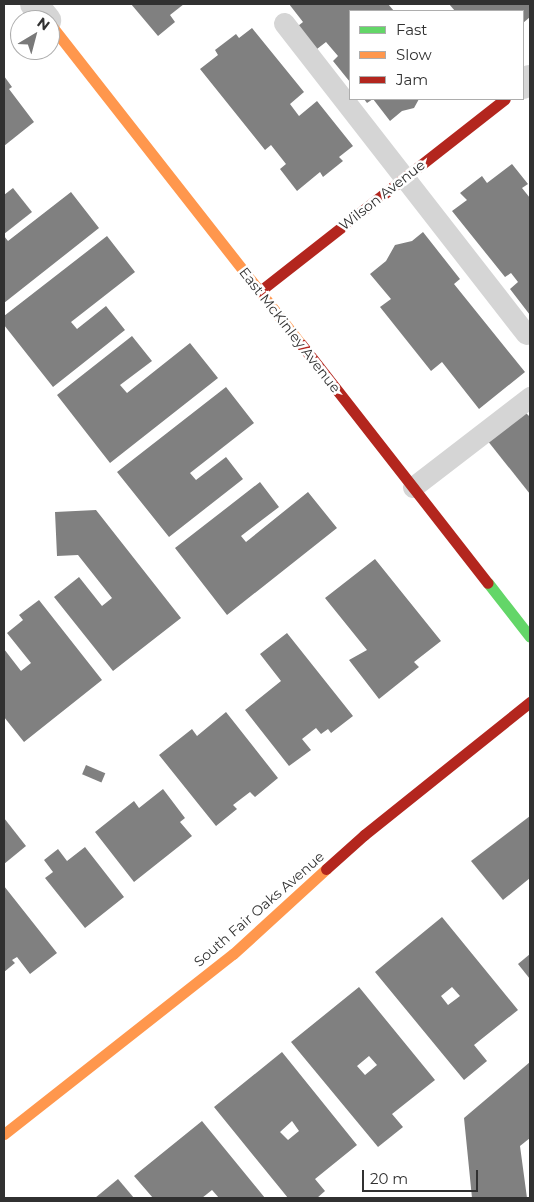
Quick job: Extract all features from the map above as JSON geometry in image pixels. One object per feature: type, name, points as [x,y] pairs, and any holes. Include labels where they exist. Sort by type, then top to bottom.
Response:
[{"type":"street","name":"East McKinley Avenue","points":[[60,37],[530,637]]},
{"type":"street","name":"Wilson Avenue","points":[[260,292],[504,100]]},
{"type":"street","name":"South Fair Oaks Avenue","points":[[4,1134],[233,954],[364,835],[530,702]]},
{"type":"lane","points":[[284,24],[526,334]]},
{"type":"lane","points":[[413,488],[530,397]]},
{"type":"building","points":[[131,4],[184,4],[170,15],[175,22],[158,36]]},
{"type":"building","points":[[289,4],[388,4],[393,10],[349,10],[349,81],[333,61],[338,56],[326,42],[317,49],[298,26],[303,22]]},
{"type":"building","points":[[449,4],[530,4],[530,17],[524,22],[524,10],[454,10]]},
{"type":"building","points":[[252,28],[304,92],[290,104],[299,116],[317,101],[353,146],[339,157],[343,161],[323,177],[320,172],[297,191],[280,169],[286,164],[271,145],[265,150],[200,69],[218,55],[215,50],[236,34],[239,38]]},
{"type":"building","points":[[4,76],[12,87],[9,89],[34,122],[4,146]]},
{"type":"building","points":[[374,100],[418,100],[414,108],[402,111],[390,121]]},
{"type":"building","points":[[512,164],[528,184],[522,188],[530,198],[530,315],[510,289],[518,282],[511,273],[505,277],[452,211],[467,200],[460,193],[482,176],[487,183]]},
{"type":"building","points":[[13,188],[32,212],[4,234],[4,195]]},
{"type":"building","points":[[71,192],[99,228],[4,303],[4,236],[8,241]]},
{"type":"building","points":[[423,232],[460,279],[454,284],[525,372],[479,409],[442,362],[431,371],[380,307],[391,299],[370,274],[386,261],[395,245],[412,241]]},
{"type":"building","points":[[107,236],[135,272],[71,322],[77,329],[106,306],[125,330],[53,387],[4,325],[4,316]]},
{"type":"building","points":[[132,336],[152,361],[120,385],[127,393],[190,343],[218,378],[110,463],[57,395]]},
{"type":"building","points":[[226,387],[254,423],[190,473],[196,480],[226,457],[243,479],[169,537],[117,472]]},
{"type":"building","points":[[523,410],[530,417],[530,494],[487,440]]},
{"type":"building","points":[[260,482],[279,507],[241,536],[246,542],[308,492],[337,528],[227,615],[175,548]]},
{"type":"building","points":[[96,510],[181,618],[113,671],[54,597],[79,577],[102,606],[112,598],[78,555],[57,556],[55,512]]},
{"type":"building","points":[[375,559],[441,641],[414,662],[419,667],[379,699],[349,660],[367,650],[325,598]]},
{"type":"building","points":[[39,600],[102,680],[24,742],[4,717],[4,649],[21,671],[31,663],[7,633],[23,620],[19,615]]},
{"type":"building","points":[[287,633],[353,716],[331,733],[328,729],[321,734],[316,728],[302,739],[311,750],[289,766],[245,710],[281,681],[260,654]]},
{"type":"building","points":[[226,712],[278,778],[255,797],[250,792],[233,805],[237,809],[216,826],[159,755],[192,729],[197,736]]},
{"type":"building","points":[[86,765],[105,773],[101,782],[82,774]]},
{"type":"building","points":[[163,789],[185,818],[180,822],[192,836],[134,882],[95,832],[134,801],[139,808]]},
{"type":"building","points":[[530,816],[530,878],[503,900],[471,861]]},
{"type":"building","points":[[4,818],[26,846],[4,864]]},
{"type":"building","points":[[85,847],[124,897],[85,928],[45,878],[53,872],[44,860],[58,849],[67,861]]},
{"type":"building","points":[[4,886],[57,953],[30,974],[17,957],[12,960],[15,963],[4,972]]},
{"type":"building","points":[[442,917],[518,1010],[474,1045],[487,1061],[464,1080],[375,972]],"holes":[[[452,987],[460,996],[448,1005],[441,996]]]},
{"type":"building","points":[[530,954],[530,979],[518,964]]},
{"type":"building","points":[[359,987],[435,1080],[392,1114],[403,1127],[378,1147],[291,1042]],"holes":[[[369,1056],[377,1065],[365,1075],[357,1066]]]},
{"type":"building","points":[[282,1052],[357,1145],[315,1179],[325,1191],[317,1198],[288,1198],[214,1107]],"holes":[[[292,1121],[299,1131],[288,1140],[280,1132]]]},
{"type":"building","points":[[530,1062],[530,1138],[520,1146],[527,1198],[472,1198],[464,1118]]},
{"type":"building","points":[[202,1121],[265,1198],[219,1198],[212,1190],[202,1198],[153,1198],[134,1176]]},
{"type":"building","points":[[118,1179],[134,1198],[95,1198]]},
{"type":"traffic: fast","points":[[488,583],[530,637]]},
{"type":"traffic: slow","points":[[60,37],[301,344]]},
{"type":"traffic: slow","points":[[4,1134],[233,954],[326,869]]},
{"type":"traffic: jam","points":[[260,291],[504,100]]},
{"type":"traffic: jam","points":[[301,344],[488,583]]},
{"type":"traffic: jam","points":[[326,869],[364,835],[530,702]]}]
